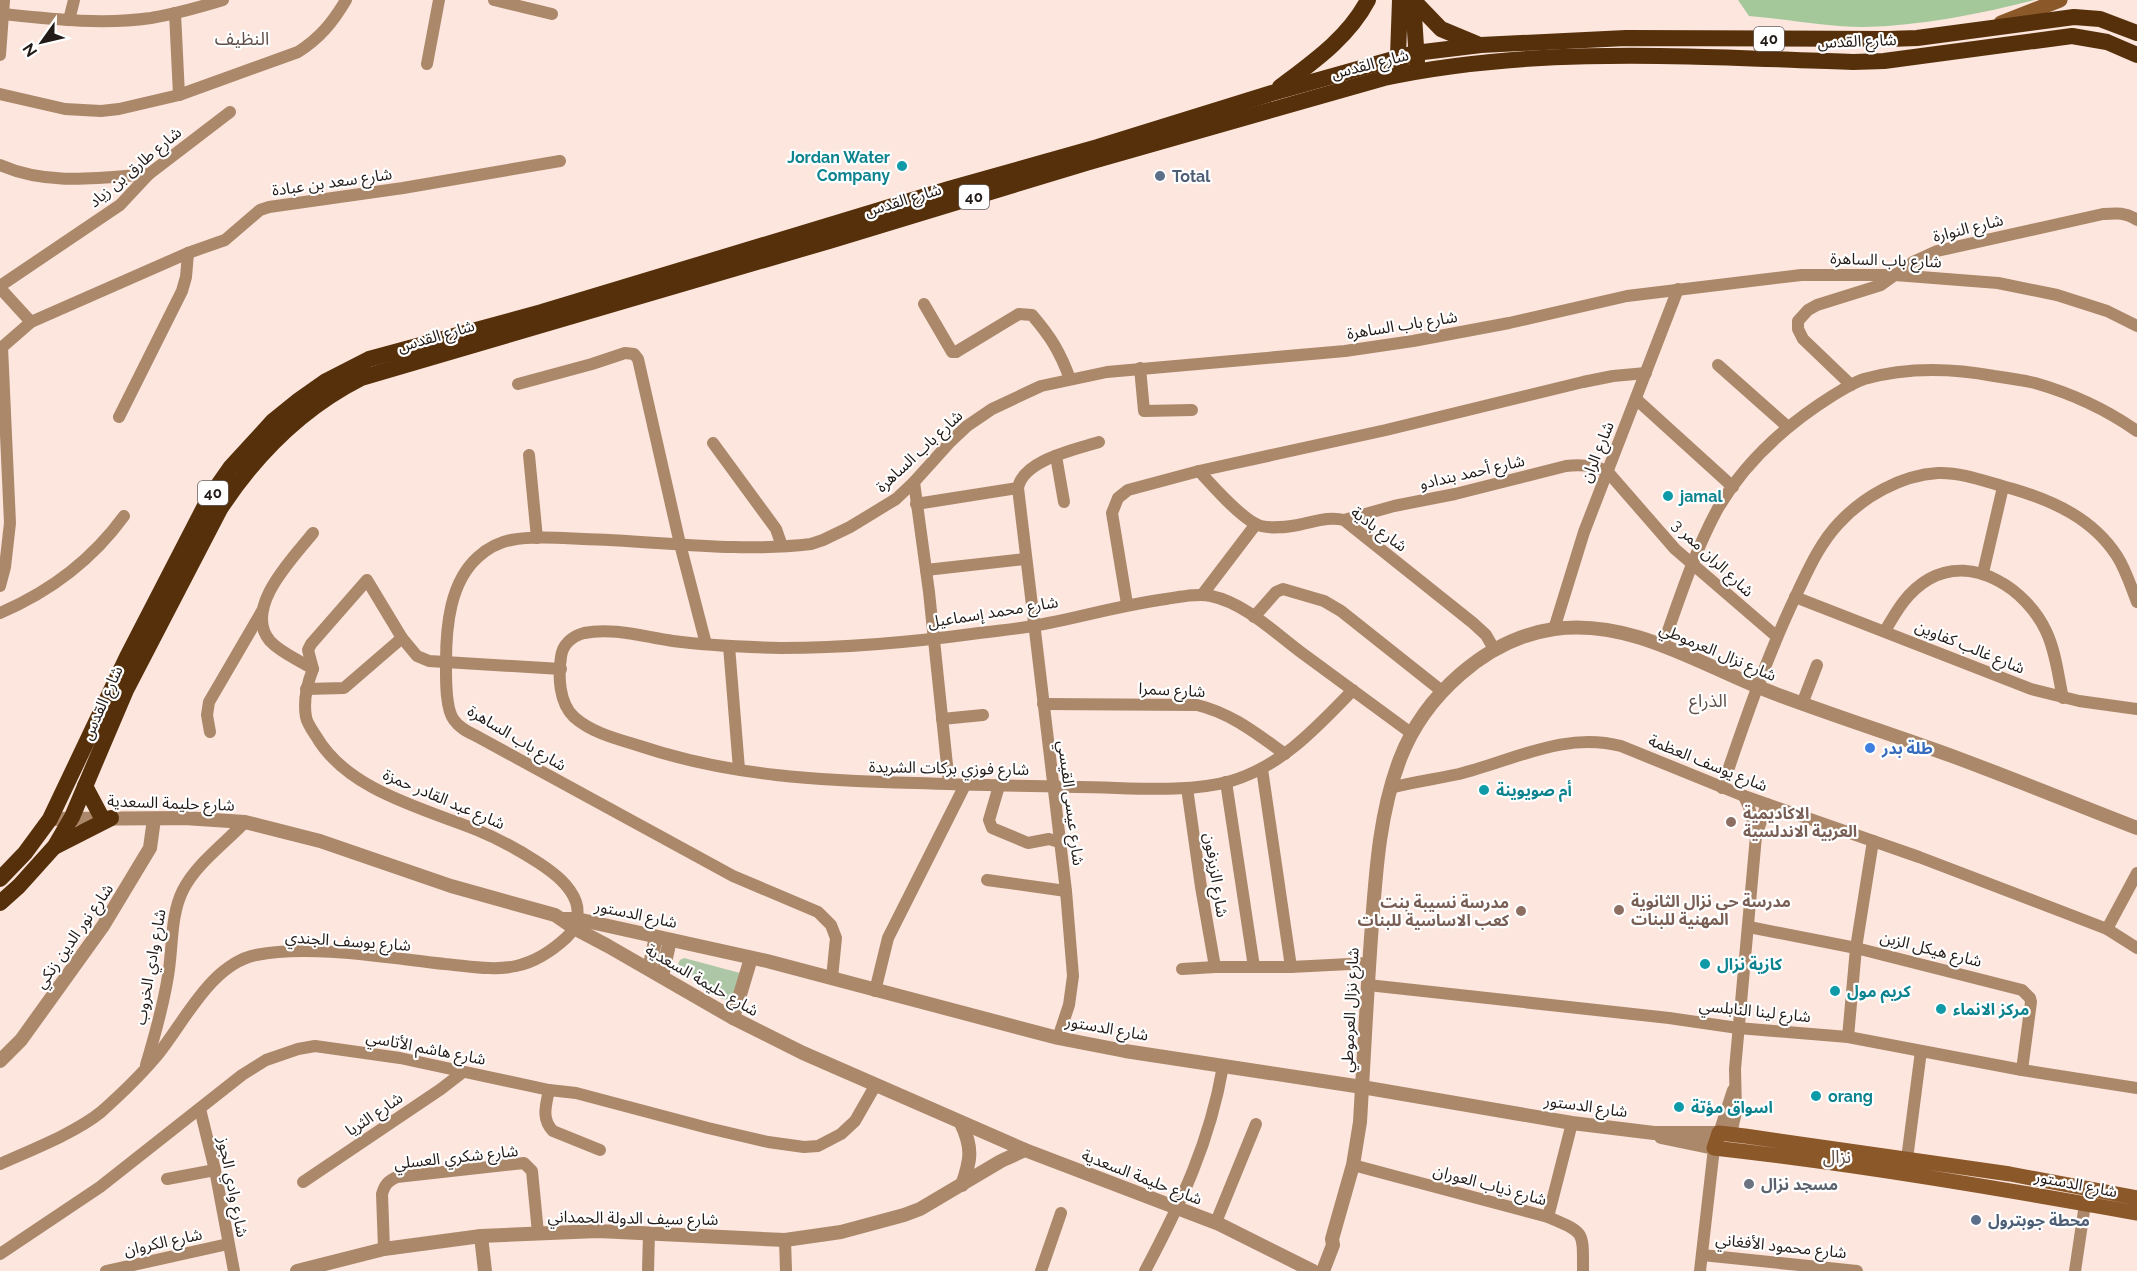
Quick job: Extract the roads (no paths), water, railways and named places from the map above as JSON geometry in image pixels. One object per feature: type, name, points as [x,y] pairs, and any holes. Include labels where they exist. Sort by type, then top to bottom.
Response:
[{"type":"highway","points":[[1272,93],[1315,60],[1348,30],[1368,0]]},
{"type":"highway","points":[[1400,0],[1398,56],[1411,72]]},
{"type":"highway","points":[[1411,72],[1415,53],[1413,0]]},
{"type":"highway","points":[[1413,0],[1441,29],[1481,45]]},
{"type":"highway","name":"شارع القدس","points":[[0,879],[25,853],[50,819],[127,657],[209,498],[237,459],[273,421],[326,381],[369,359],[542,312],[1398,56],[1481,45],[1626,38],[1887,39],[2074,16],[2100,20],[2137,33]]},
{"type":"highway","name":"شارع القدس","points":[[0,903],[19,886],[55,846],[72,818],[126,690],[232,490],[257,459],[286,429],[349,384],[376,373],[829,241],[1089,162],[1411,72],[1481,62],[1634,55],[1884,61],[2072,36],[2107,42],[2137,55]]},
{"type":"highway","points":[[55,846],[107,818],[85,786]]},
{"type":"main road","points":[[1987,28],[2060,0]]},
{"type":"main road","name":"شارع الدستور","points":[[1723,1141],[1907,1159],[2010,1174],[2137,1198]]},
{"type":"main road","name":"شارع الدستور","points":[[1723,1141],[2137,1213]]},
{"type":"street","points":[[0,55],[4,0]]},
{"type":"street","points":[[69,20],[74,0]]},
{"type":"street","points":[[3,14],[69,20],[117,21],[152,18],[223,0]]},
{"type":"street","points":[[0,94],[65,108],[101,111],[137,106],[179,95],[298,52],[313,43],[325,30],[346,0]]},
{"type":"street","points":[[427,63],[439,0]]},
{"type":"street","points":[[494,0],[552,14]]},
{"type":"street","points":[[175,13],[179,95]]},
{"type":"street","name":"شارع طارق بن زياد","points":[[0,287],[120,205],[149,174],[230,112]]},
{"type":"street","name":"شارع سعد بن عبادة","points":[[1,348],[31,322],[188,253],[225,240],[260,210],[560,161]]},
{"type":"street","points":[[0,165],[24,175],[44,178],[94,178],[149,174]]},
{"type":"street","name":"شارع النوارة","points":[[1851,385],[1803,339],[1798,329],[1798,321],[1808,310],[1817,305],[1872,289],[1924,256],[2103,214],[2119,213],[2130,215],[2137,220]]},
{"type":"street","points":[[119,417],[182,291],[188,253]]},
{"type":"street","name":"شارع باب الساهرة","points":[[832,978],[836,938],[831,925],[818,912],[765,891],[706,863],[461,727],[450,713],[446,663],[451,609],[467,568],[479,556],[508,540],[537,538],[611,539],[721,546],[811,544],[876,512],[914,482],[951,441],[992,409],[1041,386],[1140,368],[1321,354],[1379,346],[1509,323],[1627,296],[1801,275],[1894,275],[1998,284],[2057,295],[2107,311],[2137,326]]},
{"type":"street","points":[[0,287],[31,322]]},
{"type":"street","name":"شارع الران","points":[[1554,629],[1584,532],[1678,289]]},
{"type":"street","points":[[924,304],[952,352],[956,352],[1018,314],[1032,315],[1060,352],[1070,379]]},
{"type":"street","points":[[0,586],[5,567],[10,523],[1,348]]},
{"type":"street","points":[[518,384],[625,353],[634,354],[640,367],[680,544],[706,644]]},
{"type":"street","points":[[1718,364],[1788,427]]},
{"type":"street","points":[[1140,368],[1144,411],[1192,410]]},
{"type":"street","points":[[1663,645],[1692,565],[1718,510],[1733,487],[1763,450],[1788,427],[1851,385],[1876,377],[1932,369],[1964,370],[2035,383],[2084,401],[2137,431]]},
{"type":"street","points":[[1127,604],[1112,513],[1118,498],[1128,490],[1199,471],[1386,430],[1590,380],[1646,373]]},
{"type":"street","points":[[1636,399],[1733,487]]},
{"type":"street","points":[[916,504],[1018,488],[1019,480],[1031,468],[1056,456],[1099,442]]},
{"type":"street","points":[[713,443],[776,529],[782,546]]},
{"type":"street","points":[[529,455],[537,538]]},
{"type":"street","points":[[1056,456],[1064,502]]},
{"type":"street","name":"شارع أحمد بندادو","points":[[1344,520],[1566,466],[1589,465],[1607,471]]},
{"type":"street","points":[[1199,471],[1243,515],[1256,524],[1202,595]]},
{"type":"street","name":"شارع الران ممر 3","points":[[1607,471],[1666,539],[1692,565],[1776,636]]},
{"type":"street","points":[[1722,788],[1776,636],[1818,551],[1831,532],[1873,495],[1906,481],[1938,473],[1954,474],[2054,503],[2082,519],[2099,534],[2118,557],[2137,602]]},
{"type":"street","points":[[914,482],[949,784]]},
{"type":"street","points":[[1983,573],[2003,487]]},
{"type":"street","name":"شارع عيسى القيسي","points":[[1018,488],[1073,976],[1069,1005],[1058,1038]]},
{"type":"street","points":[[0,613],[39,594],[78,566],[96,550],[124,516]]},
{"type":"street","name":"شارع بادية","points":[[1256,524],[1276,528],[1335,518],[1344,520],[1473,622],[1486,635],[1494,649]]},
{"type":"street","points":[[210,732],[207,715],[208,702],[263,610],[274,582],[314,533]]},
{"type":"street","points":[[926,570],[1025,559]]},
{"type":"street","points":[[1885,631],[1905,599],[1930,578],[1940,574],[1961,572],[1983,573],[2018,594],[2042,624],[2053,652],[2063,698]]},
{"type":"street","points":[[402,638],[344,688],[306,689],[313,669],[308,650],[310,644],[367,580],[402,638],[418,657],[446,663],[561,669]]},
{"type":"street","points":[[1254,617],[1276,592],[1283,589],[1324,601],[1341,610],[1443,692]]},
{"type":"street","name":"شارع محمد إسماعيل","points":[[561,669],[561,653],[566,644],[575,636],[587,632],[607,631],[729,646],[810,648],[934,639],[1033,626],[1127,604],[1202,595],[1220,599],[1254,617],[1411,733]]},
{"type":"street","name":"شارع غالب كفاوين","points":[[1795,597],[2031,688],[2063,698],[2137,709]]},
{"type":"street","points":[[263,610],[263,627],[269,639],[276,646],[313,669]]},
{"type":"street","name":"شارع نزال العرموطي","points":[[1332,1239],[1353,1165],[1360,1122],[1377,857],[1390,788],[1411,733],[1422,717],[1443,692],[1473,664],[1494,649],[1526,636],[1554,629],[1586,628],[1620,633],[1663,645],[1757,687],[1953,756],[2137,828]]},
{"type":"street","points":[[729,646],[739,769]]},
{"type":"street","points":[[1802,704],[1817,665]]},
{"type":"street","name":"شارع فوزي بركات الشريدة","points":[[561,669],[564,704],[575,718],[589,728],[676,758],[780,777],[838,782],[1187,788],[1226,782],[1262,769],[1286,754],[1353,690]]},
{"type":"street","name":"شارع عبد القادر حمزة","points":[[306,689],[306,718],[319,742],[334,760],[365,782],[393,797],[494,837],[554,873],[573,896],[578,911],[571,922]]},
{"type":"street","name":"شارع سمرا","points":[[1043,704],[1197,705],[1213,709],[1242,723],[1286,754]]},
{"type":"street","points":[[942,719],[983,715]]},
{"type":"street","name":"شارع يوسف العظمة","points":[[1390,788],[1459,774],[1561,744],[1590,740],[1621,746],[1722,788],[1919,856],[2107,929],[2137,948]]},
{"type":"street","points":[[1262,769],[1291,967]]},
{"type":"street","points":[[1226,782],[1254,967]]},
{"type":"street","points":[[875,991],[888,938],[965,785]]},
{"type":"street","points":[[999,786],[989,820],[992,828],[1028,843],[1049,839],[1059,842]]},
{"type":"street","name":"شارع الزيزفون","points":[[1187,788],[1215,967]]},
{"type":"street","points":[[1744,796],[1751,813],[1756,836]]},
{"type":"street","points":[[1700,1271],[1723,1141],[1736,1112],[1734,1089],[1738,1028],[1756,836],[1767,804]]},
{"type":"street","name":"شارع حليمة السعدية","points":[[50,819],[213,819],[245,822],[320,842],[451,886],[571,922],[733,1018],[875,1086],[1024,1150],[1216,1222],[1313,1271]]},
{"type":"street","name":"شارع نور الدين زنكي","points":[[0,1061],[21,1040],[103,926],[150,848],[154,819]]},
{"type":"street","name":"شارع وادي الخروب","points":[[144,1069],[160,1022],[169,974],[175,918],[183,890],[202,865],[245,822]]},
{"type":"street","points":[[1848,1037],[1856,948],[1873,841]]},
{"type":"street","points":[[2107,929],[2137,873]]},
{"type":"street","points":[[987,880],[1065,891]]},
{"type":"street","name":"شارع الدستور","points":[[571,922],[663,938],[751,958],[1058,1038],[1125,1051],[1362,1087],[1572,1123],[1653,1133],[1670,1140],[1723,1141]]},
{"type":"street","name":"شارع يوسف الجندي","points":[[0,1164],[41,1146],[98,1114],[155,1058],[207,988],[228,968],[243,959],[267,953],[324,952],[478,968],[513,967],[536,959],[553,949],[571,922]]},
{"type":"street","name":"شارع هيكل الزبن","points":[[1749,927],[1856,948],[2022,990],[2031,1002],[2022,1070]]},
{"type":"street","points":[[649,969],[663,938]]},
{"type":"street","points":[[662,976],[663,938]]},
{"type":"street","points":[[733,1018],[751,958]]},
{"type":"street","points":[[1182,969],[1369,963]]},
{"type":"street","name":"شارع لينا النابلسي","points":[[1368,985],[1738,1028],[1848,1037],[2022,1070],[2137,1088]]},
{"type":"street","name":"شارع هاشم الأتاسي","points":[[0,1254],[100,1187],[242,1075],[266,1060],[315,1046],[400,1058],[549,1090],[593,1096],[708,1128],[768,1142],[804,1147],[818,1146],[841,1134],[855,1121],[875,1086]]},
{"type":"street","points":[[1907,1159],[1921,1051]]},
{"type":"street","points":[[1145,1271],[1179,1207],[1208,1131],[1223,1065]]},
{"type":"street","name":"شارع الثريا","points":[[303,1182],[463,1072]]},
{"type":"street","points":[[549,1090],[545,1114],[553,1131],[600,1150]]},
{"type":"street","name":"شارع وادي الجوز","points":[[200,1109],[215,1170],[234,1271]]},
{"type":"street","points":[[961,1123],[967,1135],[970,1157],[962,1185]]},
{"type":"street","points":[[1548,1217],[1572,1123]]},
{"type":"street","points":[[1216,1222],[1256,1124]]},
{"type":"street","name":"شارع سيف الدولة الحمداني","points":[[297,1271],[384,1249],[481,1236],[598,1231],[785,1240],[841,1232],[920,1209],[1024,1150]]},
{"type":"street","name":"شارع شكري العسلي","points":[[384,1249],[382,1194],[389,1180],[397,1177],[524,1163],[532,1171],[538,1233]]},
{"type":"street","name":"شارع ذياب العوران","points":[[1353,1165],[1548,1217],[1576,1229],[1583,1244],[1583,1271]]},
{"type":"street","points":[[167,1179],[215,1170]]},
{"type":"street","points":[[2075,1271],[2085,1204]]},
{"type":"street","points":[[1041,1271],[1061,1213]]},
{"type":"street","points":[[648,1271],[650,1233]]},
{"type":"street","points":[[481,1236],[485,1271]]},
{"type":"street","points":[[1313,1271],[1332,1239]]},
{"type":"street","points":[[1323,1271],[1333,1245],[1332,1239]]},
{"type":"street","points":[[785,1240],[786,1271]]},
{"type":"street","name":"شارع الكروان","points":[[106,1271],[228,1244]]},
{"type":"street","name":"شارع محمود الأفغاني","points":[[1702,1255],[1857,1271]]},
{"type":"place","name":"Jordan Water Company","points":[[902,166]]},
{"type":"place","name":"Total","points":[[1160,176]]},
{"type":"place","name":"jamal","points":[[1668,496]]},
{"type":"place","name":"طلة بدر","points":[[1870,748]]},
{"type":"place","name":"أم صويوينة","points":[[1484,790]]},
{"type":"place","name":"الاكاديمية العربية الاندلسية","points":[[1731,822]]},
{"type":"place","name":"مدرسة حي نزال الثانوية المهنية للبنات","points":[[1619,910]]},
{"type":"place","name":"مدرسة نسيبة بنت كعب الاساسية للبنات","points":[[1521,911]]},
{"type":"place","name":"كازية نزال","points":[[1705,964]]},
{"type":"place","name":"كريم مول","points":[[1835,991]]},
{"type":"place","name":"مركز الانماء","points":[[1941,1009]]},
{"type":"place","name":"orang","points":[[1816,1096]]},
{"type":"place","name":"اسواق مؤتة","points":[[1679,1107]]},
{"type":"place","name":"مسجد نزال","points":[[1749,1184]]},
{"type":"place","name":"محطة جوبترول","points":[[1976,1220]]},
{"type":"district","name":"النظيف","points":[[242,38]]},
{"type":"district","name":"الذراع","points":[[1708,700]]},
{"type":"district","name":"نزال","points":[[1837,1156]]}]
